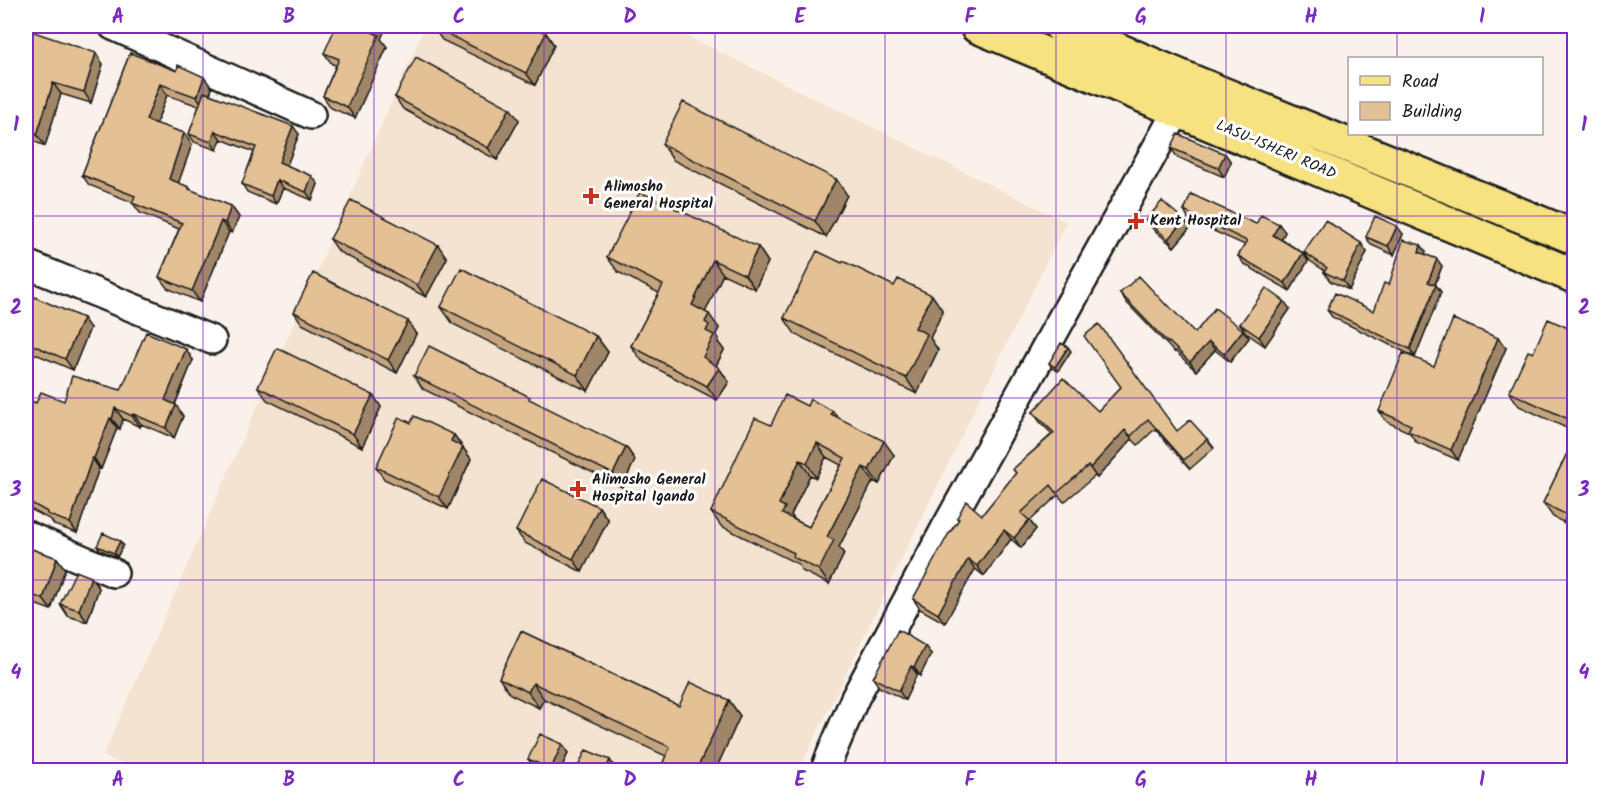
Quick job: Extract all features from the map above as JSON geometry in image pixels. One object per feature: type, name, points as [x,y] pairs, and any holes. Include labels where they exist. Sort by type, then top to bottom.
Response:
[{"type":"main road","name":"LASU-ISHERI ROAD","points":[[977,26],[1575,276]]},
{"type":"main road","name":"LASU-ISHERI ROAD","points":[[1061,26],[1195,83],[1575,237]]},
{"type":"street","points":[[113,26],[310,115]]},
{"type":"street","points":[[825,771],[855,698],[941,537],[1178,109]]},
{"type":"street","points":[[26,264],[212,340]]},
{"type":"street","points":[[26,535],[114,573]]},
{"type":"shaded area","name":"Alimosho General Hospital Igando","points":[[425,26],[667,26],[1066,222],[799,770],[136,770],[103,756]]},
{"type":"building","points":[[336,26],[374,26],[372,32],[379,35],[347,107],[323,96],[339,59],[324,53]]},
{"type":"building","points":[[434,26],[531,26],[546,33],[526,73]]},
{"type":"building","points":[[28,30],[96,53],[84,92],[53,83],[37,135],[26,130],[26,39]]},
{"type":"building","points":[[130,53],[177,71],[178,65],[204,77],[197,97],[160,84],[146,120],[184,133],[169,179],[231,206],[225,223],[221,221],[192,291],[159,277],[182,223],[132,203],[135,196],[82,175]]},
{"type":"building","points":[[416,57],[510,108],[488,148],[395,97]]},
{"type":"building","points":[[1575,79],[1575,102],[1567,98]]},
{"type":"building","points":[[204,92],[293,126],[279,162],[312,176],[306,192],[277,180],[271,196],[242,184],[256,147],[215,131],[211,142],[189,134]]},
{"type":"building","points":[[683,102],[836,179],[815,221],[662,144]]},
{"type":"building","points":[[1178,134],[1225,154],[1218,168],[1171,148]]},
{"type":"building","points":[[640,192],[758,247],[745,275],[713,260],[692,305],[709,314],[705,322],[709,325],[706,331],[714,335],[703,357],[719,368],[707,386],[631,346],[663,285],[607,257]]},
{"type":"building","points":[[1191,194],[1256,224],[1261,215],[1279,224],[1273,235],[1303,253],[1285,283],[1238,256],[1247,241],[1184,211]]},
{"type":"building","points":[[351,200],[438,245],[417,285],[330,239]]},
{"type":"building","points":[[1162,201],[1184,220],[1168,239],[1146,220]]},
{"type":"building","points":[[1375,216],[1397,226],[1388,246],[1366,237]]},
{"type":"building","points":[[1325,220],[1361,243],[1343,281],[1324,272],[1327,268],[1304,252]]},
{"type":"building","points":[[1403,240],[1421,245],[1419,252],[1437,259],[1428,282],[1436,285],[1410,349],[1327,310],[1335,293],[1374,311],[1384,283],[1389,285]]},
{"type":"building","points":[[817,251],[894,286],[898,279],[932,295],[915,328],[927,334],[906,378],[784,318]]},
{"type":"building","points":[[461,268],[596,336],[577,375],[441,307]]},
{"type":"building","points":[[313,273],[408,321],[388,360],[294,312]]},
{"type":"building","points":[[1139,276],[1195,333],[1215,308],[1243,330],[1224,354],[1209,342],[1190,362],[1168,343],[1120,293]]},
{"type":"building","points":[[1266,288],[1284,301],[1259,337],[1240,324]]},
{"type":"building","points":[[26,290],[33,293],[32,296],[83,318],[65,359],[26,342]]},
{"type":"building","points":[[1453,319],[1498,338],[1451,450],[1408,431],[1411,425],[1379,411],[1403,353],[1434,366]]},
{"type":"building","points":[[1548,319],[1575,331],[1575,422],[1509,392],[1528,351],[1533,353]]},
{"type":"building","points":[[1099,324],[1177,431],[1190,420],[1207,439],[1184,460],[1148,419],[1131,436],[1125,430],[1090,468],[1088,466],[1057,493],[1051,485],[1021,513],[1029,520],[1014,538],[1004,530],[977,566],[968,559],[938,614],[913,599],[959,519],[957,518],[966,501],[982,515],[1016,473],[1013,469],[1054,433],[1033,412],[1063,378],[1098,411],[1121,387],[1084,336]]},
{"type":"building","points":[[146,332],[186,349],[165,400],[176,405],[166,428],[115,408],[112,419],[110,418],[94,458],[92,458],[70,523],[47,514],[26,500],[26,399],[36,403],[41,392],[64,401],[72,376],[121,390]]},
{"type":"building","points":[[1061,343],[1068,347],[1055,367],[1049,363]]},
{"type":"building","points":[[429,346],[626,447],[613,474],[414,376]]},
{"type":"building","points":[[277,348],[373,395],[353,434],[258,387]]},
{"type":"building","points":[[785,395],[807,406],[810,399],[833,411],[831,414],[884,441],[869,470],[863,467],[827,537],[834,540],[819,570],[793,557],[794,553],[711,512],[755,418],[771,425]],"holes":[[[817,443],[845,458],[809,527],[782,514],[785,507],[779,504],[800,460],[807,463]]]},
{"type":"building","points":[[414,416],[454,435],[451,441],[463,447],[439,497],[376,467],[399,417],[411,423]]},
{"type":"building","points":[[1575,437],[1575,528],[1563,523],[1567,515],[1543,503]]},
{"type":"building","points":[[542,479],[599,507],[573,559],[516,531]]},
{"type":"building","points":[[103,533],[120,541],[114,553],[97,546]]},
{"type":"building","points":[[26,547],[57,558],[43,599],[26,593]]},
{"type":"building","points":[[76,571],[91,577],[79,610],[60,604]]},
{"type":"building","points":[[898,630],[925,646],[914,667],[911,666],[899,691],[873,678]]},
{"type":"building","points":[[521,631],[679,706],[690,682],[729,700],[696,771],[668,771],[661,767],[670,747],[533,683],[528,692],[499,678]]},
{"type":"building","points":[[540,734],[562,744],[551,769],[528,759]]},
{"type":"building","points":[[586,750],[610,760],[605,771],[576,771]]},
{"type":"place","name":"Alimosho General Hospital","points":[[591,196]]},
{"type":"place","name":"Kent Hospital","points":[[1136,221]]},
{"type":"place","name":"Alimosho General Hospital Igando","points":[[578,489]]}]
